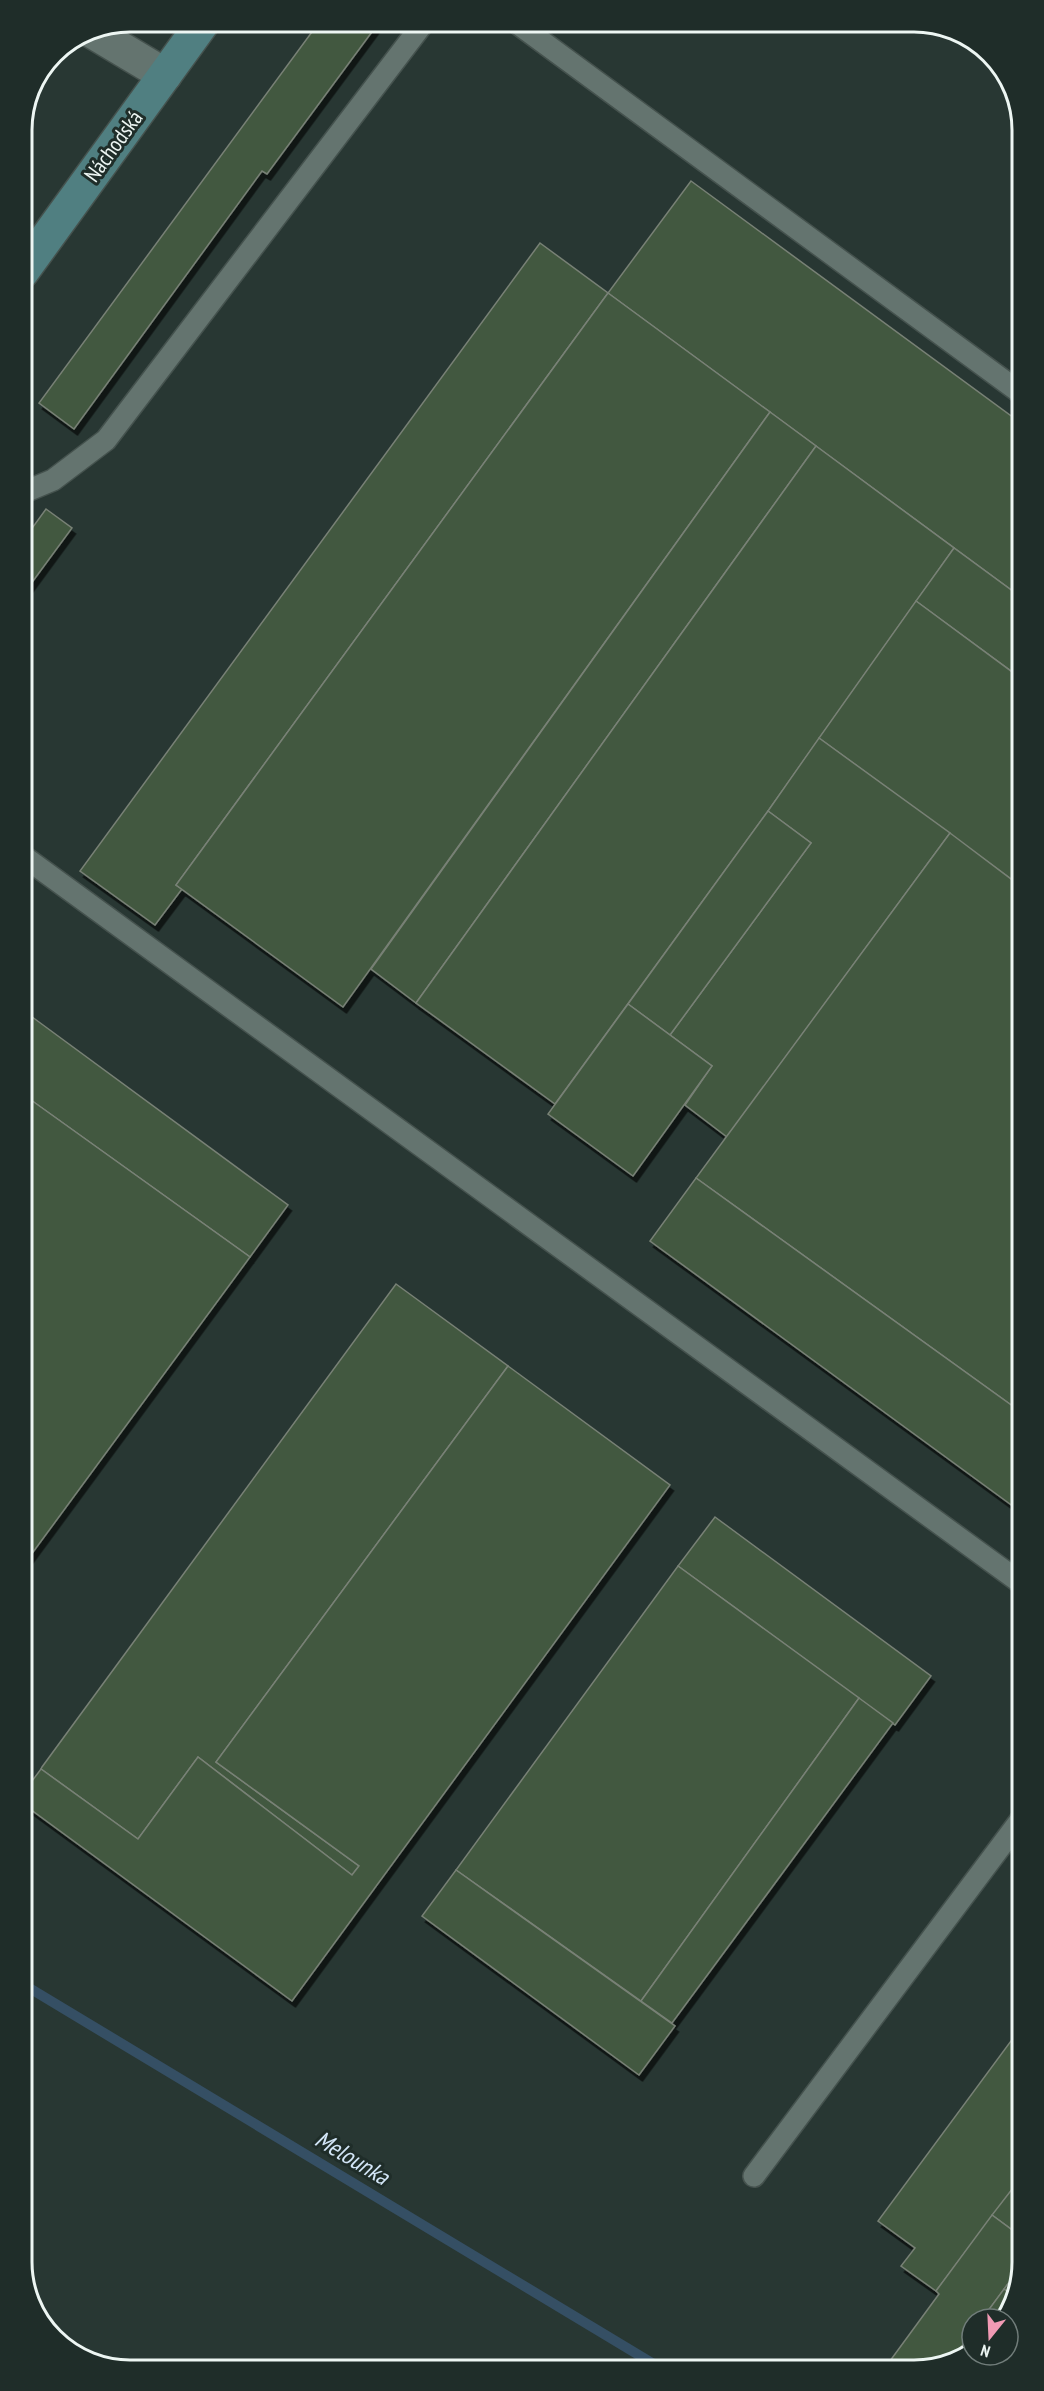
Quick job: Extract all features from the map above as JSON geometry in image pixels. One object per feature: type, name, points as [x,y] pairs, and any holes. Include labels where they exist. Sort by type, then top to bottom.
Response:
[{"type":"main road","name":"Náchodská","points":[[32,258],[196,32]]},
{"type":"street","points":[[100,36],[165,75]]},
{"type":"lane","points":[[32,489],[53,480],[106,440],[417,32]]},
{"type":"lane","points":[[529,32],[1012,387]]},
{"type":"lane","points":[[32,863],[1012,1576]]},
{"type":"lane","points":[[754,2176],[1012,1831]]},
{"type":"building","points":[[312,32],[372,32],[267,174],[262,171],[74,429],[39,403]]},
{"type":"building","points":[[691,181],[1012,417],[1012,591],[608,293]]},
{"type":"building","points":[[540,243],[608,293],[176,885],[182,889],[155,925],[80,871]]},
{"type":"building","points":[[608,293],[770,412],[343,1007],[176,885]]},
{"type":"building","points":[[770,412],[816,446],[416,1003],[371,969]]},
{"type":"building","points":[[816,446],[954,548],[768,811],[555,1104],[416,1003]]},
{"type":"building","points":[[46,509],[72,528],[32,582],[32,528]]},
{"type":"building","points":[[954,548],[1012,591],[1012,672],[916,601]]},
{"type":"building","points":[[916,601],[1012,672],[1012,880],[819,738]]},
{"type":"building","points":[[819,738],[950,833],[727,1137],[685,1105],[712,1066],[670,1035],[811,843],[768,811]]},
{"type":"building","points":[[768,811],[811,843],[670,1035],[628,1004]]},
{"type":"building","points":[[950,833],[1012,880],[1012,1406],[696,1178]]},
{"type":"building","points":[[628,1004],[712,1066],[633,1176],[548,1114]]},
{"type":"building","points":[[32,1017],[288,1205],[250,1257],[32,1101]]},
{"type":"building","points":[[32,1101],[250,1257],[32,1553]]},
{"type":"building","points":[[696,1178],[1012,1406],[1012,1505],[650,1241]]},
{"type":"building","points":[[396,1284],[508,1366],[216,1762],[359,1866],[352,1875],[198,1757],[138,1839],[41,1769]]},
{"type":"building","points":[[508,1366],[670,1485],[292,2001],[32,1810],[32,1781],[41,1769],[138,1839],[198,1757],[352,1875],[359,1866],[216,1762]]},
{"type":"building","points":[[715,1517],[931,1676],[895,1725],[678,1566]]},
{"type":"building","points":[[678,1566],[859,1698],[641,2001],[456,1870]]},
{"type":"building","points":[[859,1698],[893,1723],[672,2023],[641,2001]]},
{"type":"building","points":[[456,1870],[675,2026],[639,2075],[422,1916]]},
{"type":"building","points":[[1012,2040],[1012,2190],[936,2291],[901,2266],[915,2248],[878,2221]]},
{"type":"building","points":[[1012,2189],[1012,2230],[992,2215]]},
{"type":"building","points":[[992,2215],[1012,2230],[1010,2281],[991,2307],[960,2307],[960,2347],[927,2359],[891,2360],[939,2294],[936,2291]]},
{"type":"building","points":[[1011,2280],[1007,2292],[1004,2289]]},
{"type":"building","points":[[1004,2289],[1007,2292],[1002,2305],[991,2307]]},
{"type":"waterway","name":"Melounka","points":[[32,1990],[646,2360]]}]
